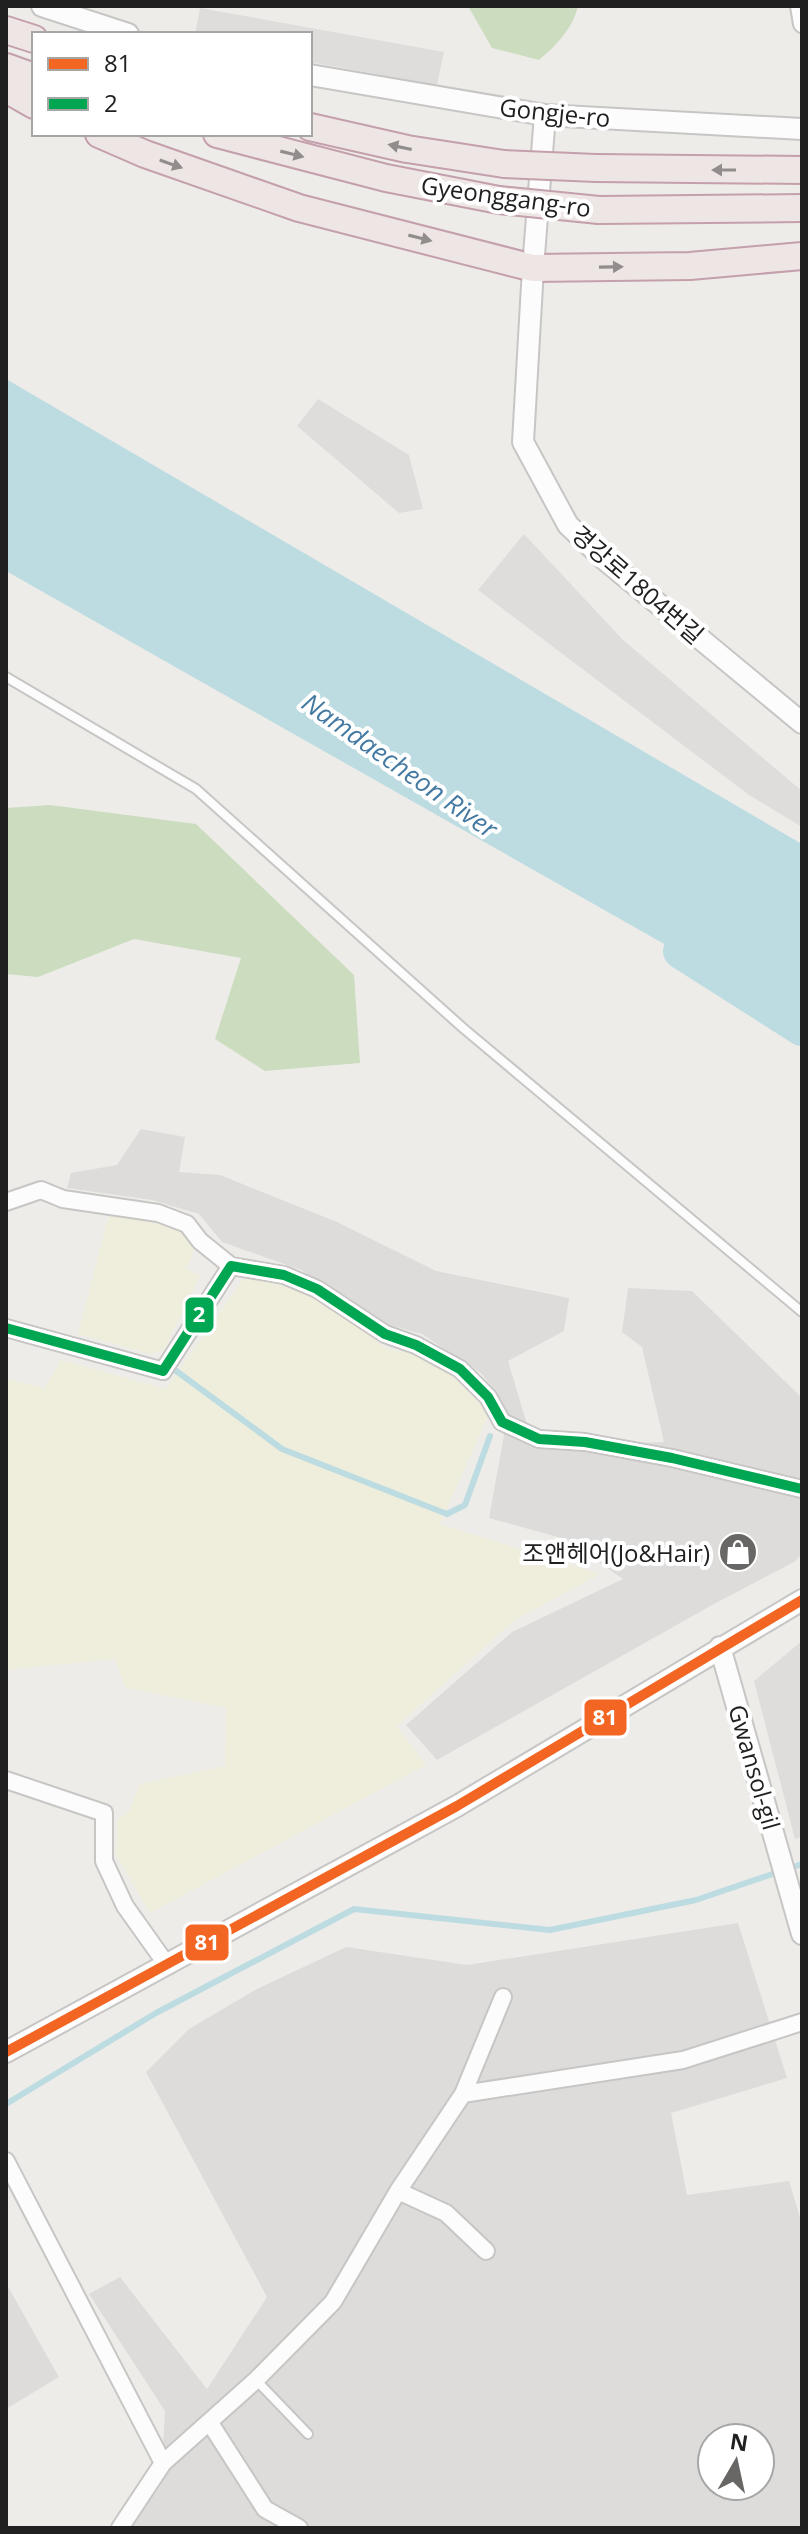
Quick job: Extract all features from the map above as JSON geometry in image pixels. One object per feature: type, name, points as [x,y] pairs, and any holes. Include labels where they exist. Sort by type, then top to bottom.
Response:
[{"type":"highway","points":[[6,30],[32,38]]},
{"type":"highway","points":[[6,67],[32,76]]},
{"type":"highway","points":[[6,89],[32,104]]},
{"type":"highway","name":"Gyeonggang-ro","points":[[312,127],[407,149],[504,164],[802,170]]},
{"type":"highway","points":[[104,136],[145,154],[299,208],[533,268],[690,266],[802,256]]},
{"type":"highway","name":"Gyeonggang-ro","points":[[225,136],[386,178],[499,200],[599,210],[802,208]]},
{"type":"street","points":[[42,6],[92,19],[123,32]]},
{"type":"street","points":[[799,6],[802,24]]},
{"type":"street","name":"Gongje-ro","points":[[312,75],[545,115],[802,129]]},
{"type":"street","name":"경강로1804번길","points":[[545,115],[523,442],[568,525],[604,559],[802,723]]},
{"type":"street","points":[[6,1202],[41,1190],[63,1199],[158,1213],[187,1224],[200,1241],[231,1266],[284,1275],[317,1289],[385,1334],[416,1345],[460,1369],[488,1397],[502,1422],[539,1439],[614,1447],[802,1489]]},
{"type":"street","points":[[6,1328],[163,1371],[231,1266]]},
{"type":"street","points":[[6,2052],[457,1806],[802,1600]]},
{"type":"street","name":"Gwansol-gil","points":[[720,1647],[801,1925]]},
{"type":"street","points":[[6,1780],[104,1813],[104,1861],[125,1906],[167,1965]]},
{"type":"street","points":[[120,2528],[163,2463],[256,2380],[333,2302],[398,2191],[463,2094],[503,1997]]},
{"type":"street","points":[[463,2094],[683,2060],[802,2022]]},
{"type":"street","points":[[6,2161],[163,2463]]},
{"type":"street","points":[[398,2191],[446,2213],[486,2251]]},
{"type":"street","points":[[210,2423],[265,2509],[299,2528]]},
{"type":"lane","points":[[6,677],[196,789],[463,1028],[802,1312]]},
{"type":"lane","points":[[256,2380],[308,2434]]},
{"type":"shaded area","points":[[200,8],[444,52],[437,85],[312,62],[312,32],[195,32]]},
{"type":"shaded area","points":[[318,399],[409,455],[423,509],[399,513],[297,426]]},
{"type":"shaded area","points":[[524,534],[623,640],[802,791],[802,827],[749,795],[478,590]]},
{"type":"shaded area","points":[[141,1129],[185,1137],[179,1172],[220,1175],[337,1222],[436,1271],[569,1298],[564,1331],[508,1361],[532,1441],[551,1446],[664,1442],[642,1347],[622,1332],[628,1288],[692,1291],[802,1398],[802,1554],[794,1562],[437,1760],[406,1725],[512,1632],[623,1579],[565,1539],[489,1518],[508,1413],[482,1374],[422,1334],[386,1324],[301,1270],[222,1242],[199,1214],[152,1200],[67,1188],[71,1173],[117,1165]]},
{"type":"shaded area","points":[[802,1641],[802,1837],[795,1839],[754,1681]]},
{"type":"shaded area","points":[[738,1923],[787,2078],[671,2113],[687,2195],[789,2181],[802,2224],[802,2528],[127,2528],[161,2485],[165,2411],[89,2294],[120,2277],[207,2389],[267,2297],[146,2072],[189,2029],[257,1989],[346,1947],[467,1965]]},
{"type":"shaded area","points":[[6,2283],[59,2377],[6,2409]]},
{"type":"green space","points":[[468,6],[578,6],[563,36],[539,60],[492,48]]},
{"type":"green space","points":[[50,805],[196,824],[354,975],[360,1063],[265,1071],[215,1039],[241,958],[134,939],[38,977],[6,974],[6,808]]},
{"type":"green space","points":[[109,1214],[177,1228],[194,1249],[187,1269],[200,1276],[164,1350],[151,1354],[78,1334]]},
{"type":"green space","points":[[243,1279],[302,1285],[387,1349],[429,1357],[491,1410],[440,1524],[600,1574],[515,1620],[397,1726],[426,1765],[150,1913],[116,1855],[118,1819],[129,1811],[140,1784],[225,1766],[226,1708],[126,1688],[115,1659],[6,1670],[6,1379],[45,1388],[61,1360],[166,1389]]},
{"type":"water","points":[[6,379],[802,844],[802,1022],[6,571]]},
{"type":"waterway","name":"Namdaecheon River","points":[[681,951],[802,1028]]},
{"type":"waterway","points":[[175,1370],[282,1449],[447,1514],[465,1505],[490,1436]]},
{"type":"waterway","points":[[6,2104],[156,2013],[354,1909],[550,1930],[696,1900],[802,1864]]},
{"type":"transit line","name":"2","points":[[6,1328],[163,1371],[231,1266],[284,1275],[317,1289],[385,1334],[416,1345],[460,1369],[488,1397],[502,1422],[539,1439],[585,1442],[672,1458],[802,1489]]},
{"type":"transit line","name":"81","points":[[6,2052],[457,1806],[802,1600]]},
{"type":"place","name":"조앤헤어(Jo&Hair)","points":[[738,1552]]}]
